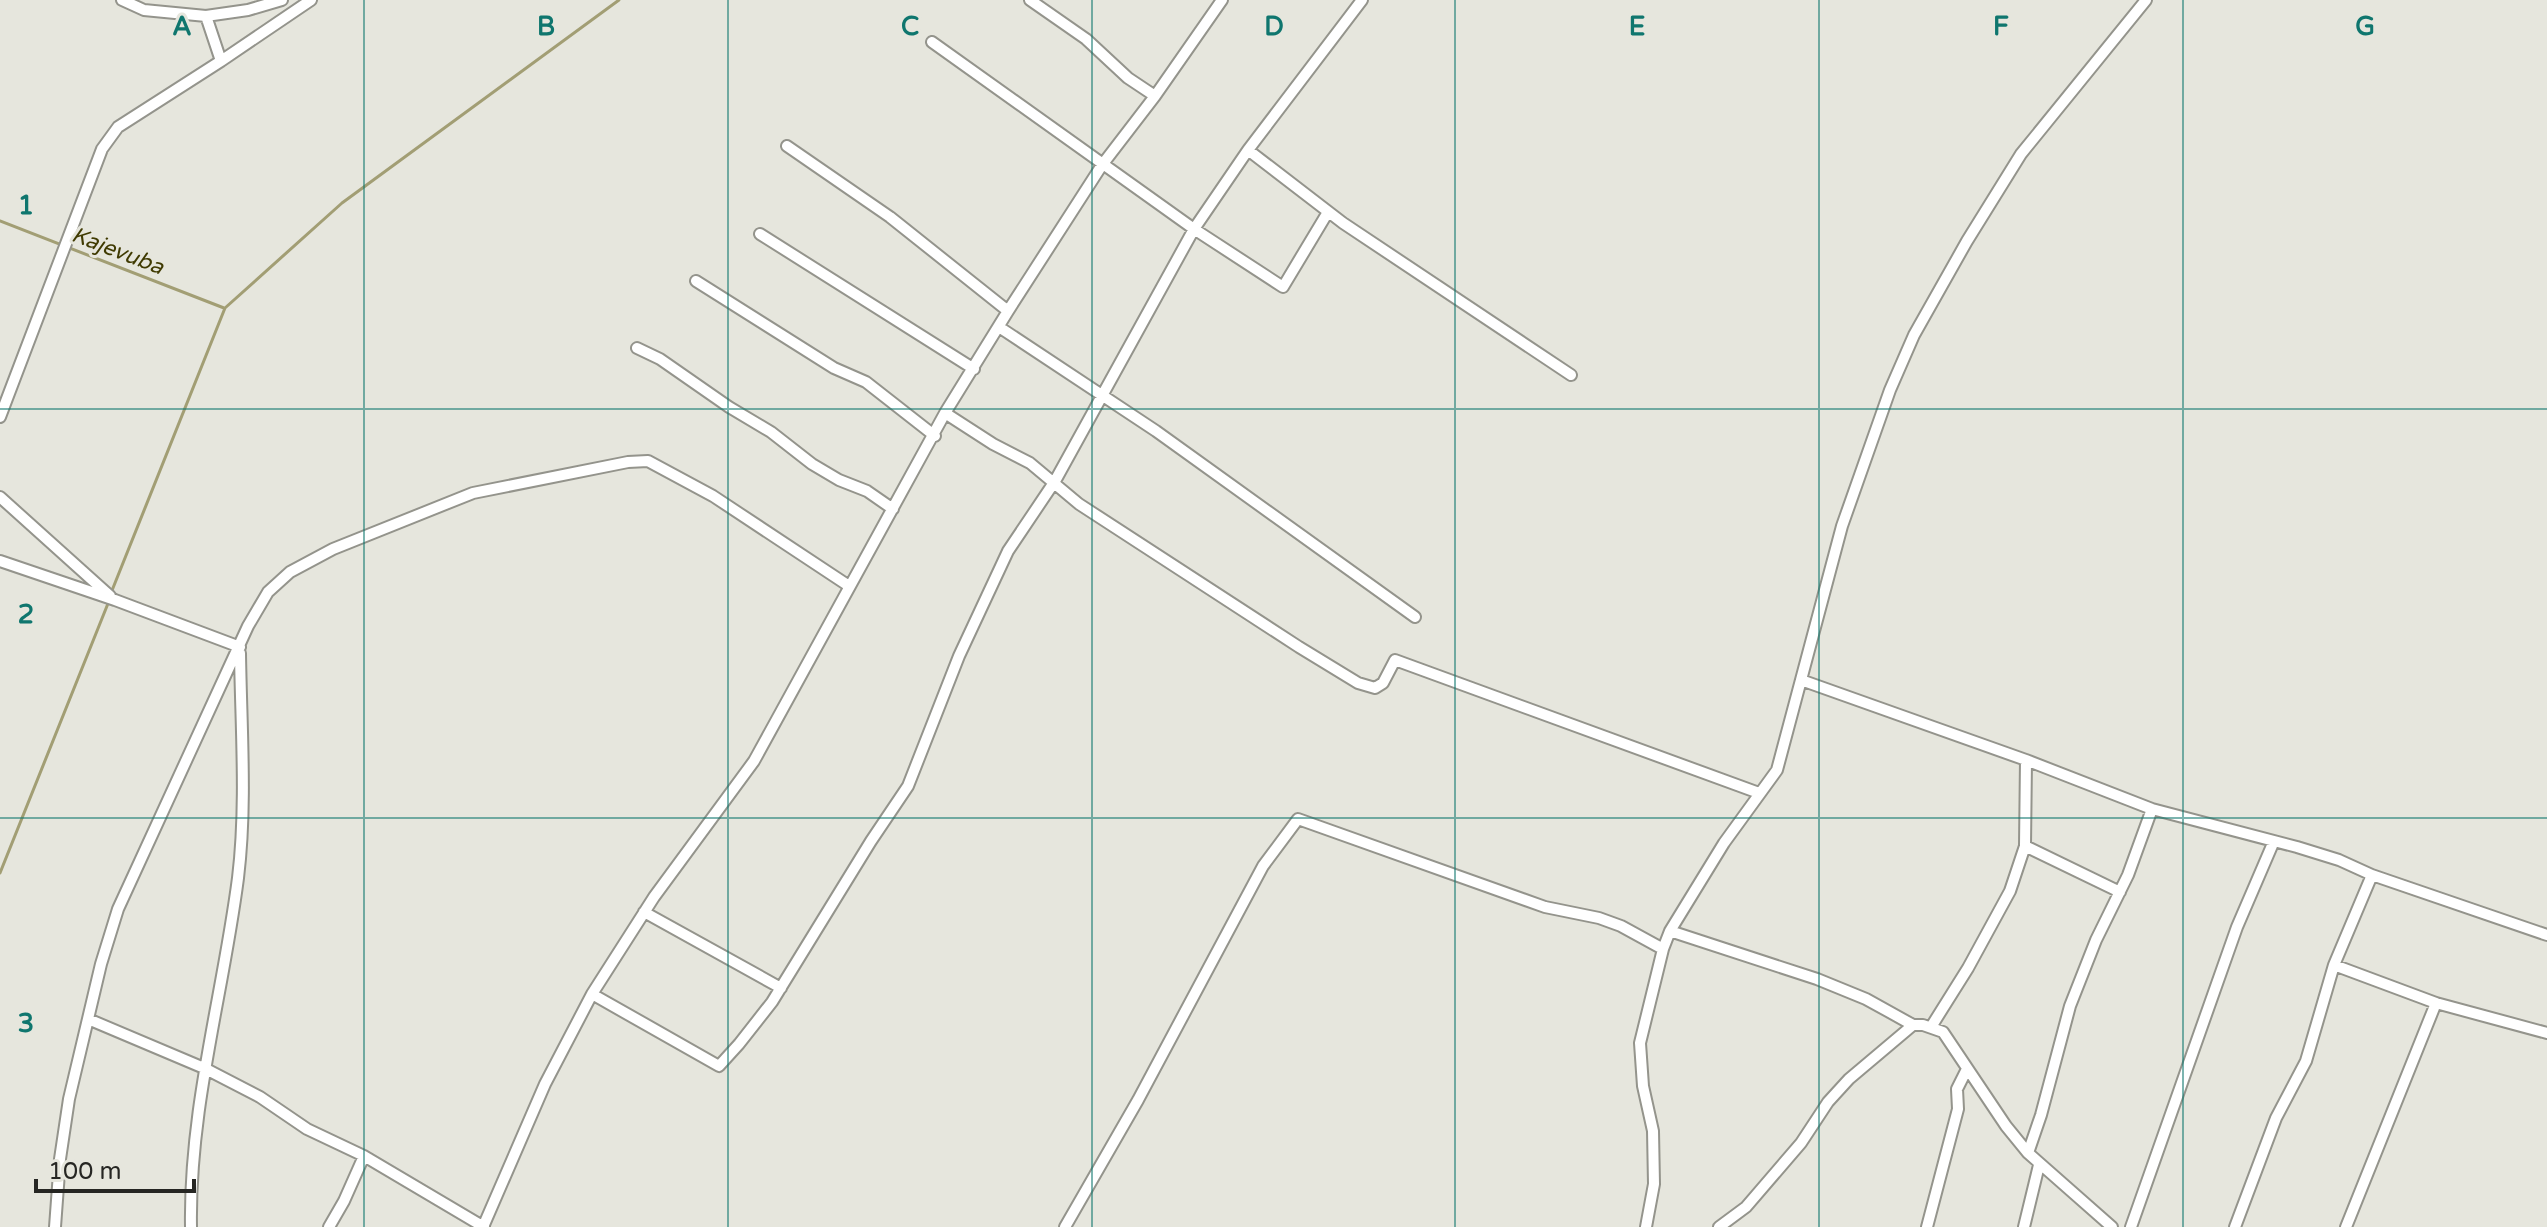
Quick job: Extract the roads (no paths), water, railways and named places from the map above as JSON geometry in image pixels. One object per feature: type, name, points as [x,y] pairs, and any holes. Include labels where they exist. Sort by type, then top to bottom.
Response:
[{"type":"street","points":[[122,0],[144,10],[206,16],[248,10],[282,0]]},
{"type":"street","points":[[1030,0],[1086,39],[1128,78],[1155,96]]},
{"type":"street","points":[[88,1019],[204,1068],[260,1097],[307,1129],[364,1156],[484,1227],[545,1084],[592,994],[644,912],[754,761],[945,413],[1008,311],[1102,165],[1222,0]]},
{"type":"street","points":[[592,994],[719,1066],[745,1038],[781,988],[908,786],[959,656],[1002,563],[1028,518],[1055,481],[1194,229],[1248,150],[1362,0]]},
{"type":"street","points":[[1646,1227],[1654,1184],[1653,1131],[1643,1086],[1640,1043],[1663,949],[1670,931],[1724,843],[1777,770],[1842,526],[1890,390],[1914,335],[2021,154],[2146,0]]},
{"type":"street","points":[[0,417],[102,149],[118,127],[221,61],[306,1]]},
{"type":"street","points":[[206,16],[221,61]]},
{"type":"street","points":[[932,42],[1102,165],[1283,287],[1328,212]]},
{"type":"street","points":[[787,146],[890,217],[1008,311]]},
{"type":"street","points":[[1248,150],[1328,212],[1571,375]]},
{"type":"street","points":[[760,234],[974,369]]},
{"type":"street","points":[[696,281],[834,368],[866,382],[935,436]]},
{"type":"street","points":[[999,327],[1102,395],[1415,617]]},
{"type":"street","points":[[637,348],[660,359],[771,432],[812,464],[839,480],[867,491],[893,509]]},
{"type":"street","points":[[945,413],[1030,463],[1079,504],[1358,683],[1375,688],[1383,683],[1395,660],[1759,793]]},
{"type":"street","points":[[55,1227],[60,1159],[69,1099],[118,909],[268,592],[290,572],[333,549],[473,493],[628,462],[648,461],[713,496],[849,586]]},
{"type":"street","points":[[0,497],[115,600]]},
{"type":"street","points":[[0,561],[240,647]]},
{"type":"street","points":[[191,1227],[190,1175],[204,1068],[238,877],[240,647]]},
{"type":"street","points":[[1801,680],[2026,760],[2152,809],[2339,860],[2372,875],[2547,935]]},
{"type":"street","points":[[1931,1027],[2010,891],[2025,846],[2023,807],[2026,760]]},
{"type":"street","points":[[2028,1153],[2070,1006],[2152,809]]},
{"type":"street","points":[[1065,1227],[1138,1100],[1263,866],[1298,819],[1545,907],[1599,918],[1663,949]]},
{"type":"street","points":[[2131,1227],[2237,927],[2274,841]]},
{"type":"street","points":[[2025,846],[2120,892]]},
{"type":"street","points":[[2235,1227],[2276,1118],[2306,1061],[2334,965],[2372,875]]},
{"type":"street","points":[[644,912],[781,988]]},
{"type":"street","points":[[1670,931],[1817,979],[1866,999],[1913,1025],[1943,1032],[2028,1153],[2112,1227]]},
{"type":"street","points":[[2334,965],[2436,1003],[2547,1033]]},
{"type":"street","points":[[2346,1227],[2436,1003]]},
{"type":"street","points":[[1719,1227],[1746,1207],[1801,1143],[1828,1102],[1849,1079],[1913,1025]]},
{"type":"street","points":[[1927,1227],[1958,1109],[1957,1089],[1967,1069]]},
{"type":"street","points":[[329,1227],[364,1156]]},
{"type":"street","points":[[2024,1227],[2039,1165]]},
{"type":"waterway","points":[[111,593],[225,308],[342,203],[619,0]]},
{"type":"waterway","name":"Kajevuba","points":[[0,221],[224,308]]},
{"type":"waterway","points":[[0,873],[109,601]]}]
